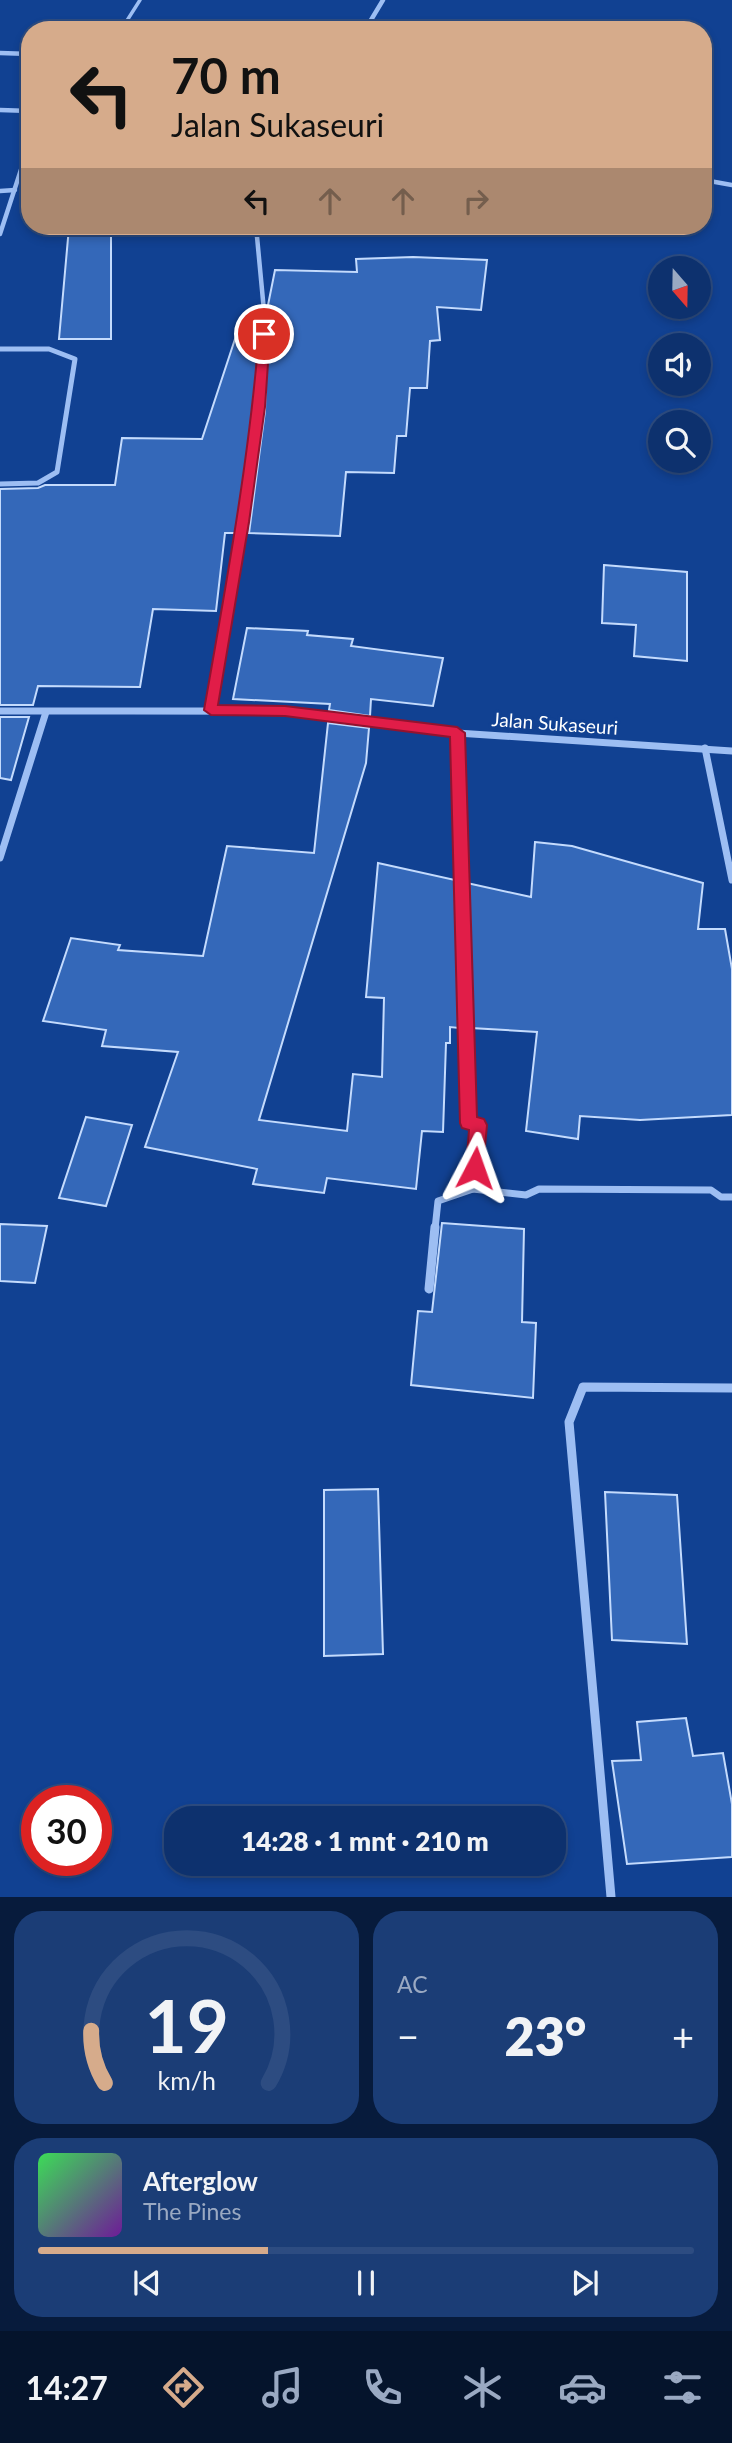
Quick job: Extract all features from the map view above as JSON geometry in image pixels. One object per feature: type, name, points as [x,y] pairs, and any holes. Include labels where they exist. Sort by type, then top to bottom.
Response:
[{"type":"street","points":[[370,21],[383,0]]},
{"type":"street","points":[[0,53],[21,54]]},
{"type":"street","points":[[0,110],[21,111]]},
{"type":"street","points":[[0,234],[21,171]]},
{"type":"street","points":[[712,181],[732,185]]},
{"type":"street","points":[[0,191],[15,190]]},
{"type":"street","points":[[211,710],[243,522],[259,407],[264,334],[257,235]]},
{"type":"street","points":[[0,349],[57,350],[68,352],[75,359],[57,472],[52,478],[37,484],[0,484]]},
{"type":"street","name":"Jalan Sukaseuri","points":[[0,711],[285,711],[457,733],[732,751]]},
{"type":"street","points":[[0,858],[46,712]]},
{"type":"street","points":[[457,733],[468,1123],[478,1125],[473,1189]]},
{"type":"street","points":[[705,748],[732,880]]},
{"type":"street","points":[[429,1289],[438,1201],[473,1189],[526,1195],[539,1189],[711,1190],[721,1197],[732,1197]]},
{"type":"street","points":[[611,1897],[569,1422],[583,1387],[732,1388]]},
{"type":"lane","points":[[127,21],[140,0]]},
{"type":"building","points":[[68,235],[111,235],[111,339],[59,339]]},
{"type":"building","points":[[413,257],[487,260],[481,310],[437,307],[440,340],[430,341],[427,388],[410,388],[406,436],[397,436],[394,473],[346,472],[340,536],[249,533],[265,411],[268,305],[275,270],[357,272],[356,259]]},
{"type":"building","points":[[237,333],[259,333],[255,410],[238,533],[225,533],[216,611],[153,609],[140,687],[38,686],[33,705],[0,705],[0,489],[38,488],[45,485],[115,485],[122,438],[202,439]]},
{"type":"building","points":[[604,565],[687,572],[687,661],[634,656],[636,625],[602,623]]},
{"type":"building","points":[[247,628],[308,631],[307,635],[353,639],[351,646],[443,658],[433,706],[371,699],[370,716],[329,710],[330,704],[233,699]]},
{"type":"building","points":[[0,717],[29,717],[11,780],[0,778]]},
{"type":"building","points":[[328,723],[369,728],[366,763],[259,1120],[347,1131],[353,1074],[382,1077],[384,998],[366,997],[378,863],[455,880],[459,1028],[450,1027],[450,1043],[446,1043],[443,1132],[422,1131],[416,1189],[327,1178],[324,1193],[253,1184],[257,1169],[145,1147],[178,1052],[102,1046],[106,1030],[43,1021],[71,938],[120,945],[118,950],[203,956],[227,846],[314,853]]},
{"type":"building","points":[[535,842],[572,846],[703,883],[698,929],[725,929],[732,969],[732,1115],[640,1120],[580,1116],[578,1139],[526,1131],[537,1032],[471,1028],[467,883],[531,897]]},
{"type":"building","points":[[86,1117],[132,1125],[106,1206],[59,1198]]},
{"type":"building","points":[[442,1223],[524,1229],[522,1322],[536,1323],[533,1398],[411,1385],[418,1311],[432,1312]]},
{"type":"building","points":[[0,1224],[47,1226],[35,1283],[0,1281]]},
{"type":"building","points":[[378,1489],[383,1654],[324,1656],[324,1490]]},
{"type":"building","points":[[605,1492],[677,1495],[687,1644],[612,1640]]},
{"type":"building","points":[[686,1718],[693,1756],[723,1753],[732,1804],[732,1857],[627,1864],[612,1761],[641,1760],[637,1722]]},
{"type":"route","points":[[264,334],[259,407],[243,522],[211,710],[285,711],[457,733],[468,1123],[478,1125],[475,1168]]}]
